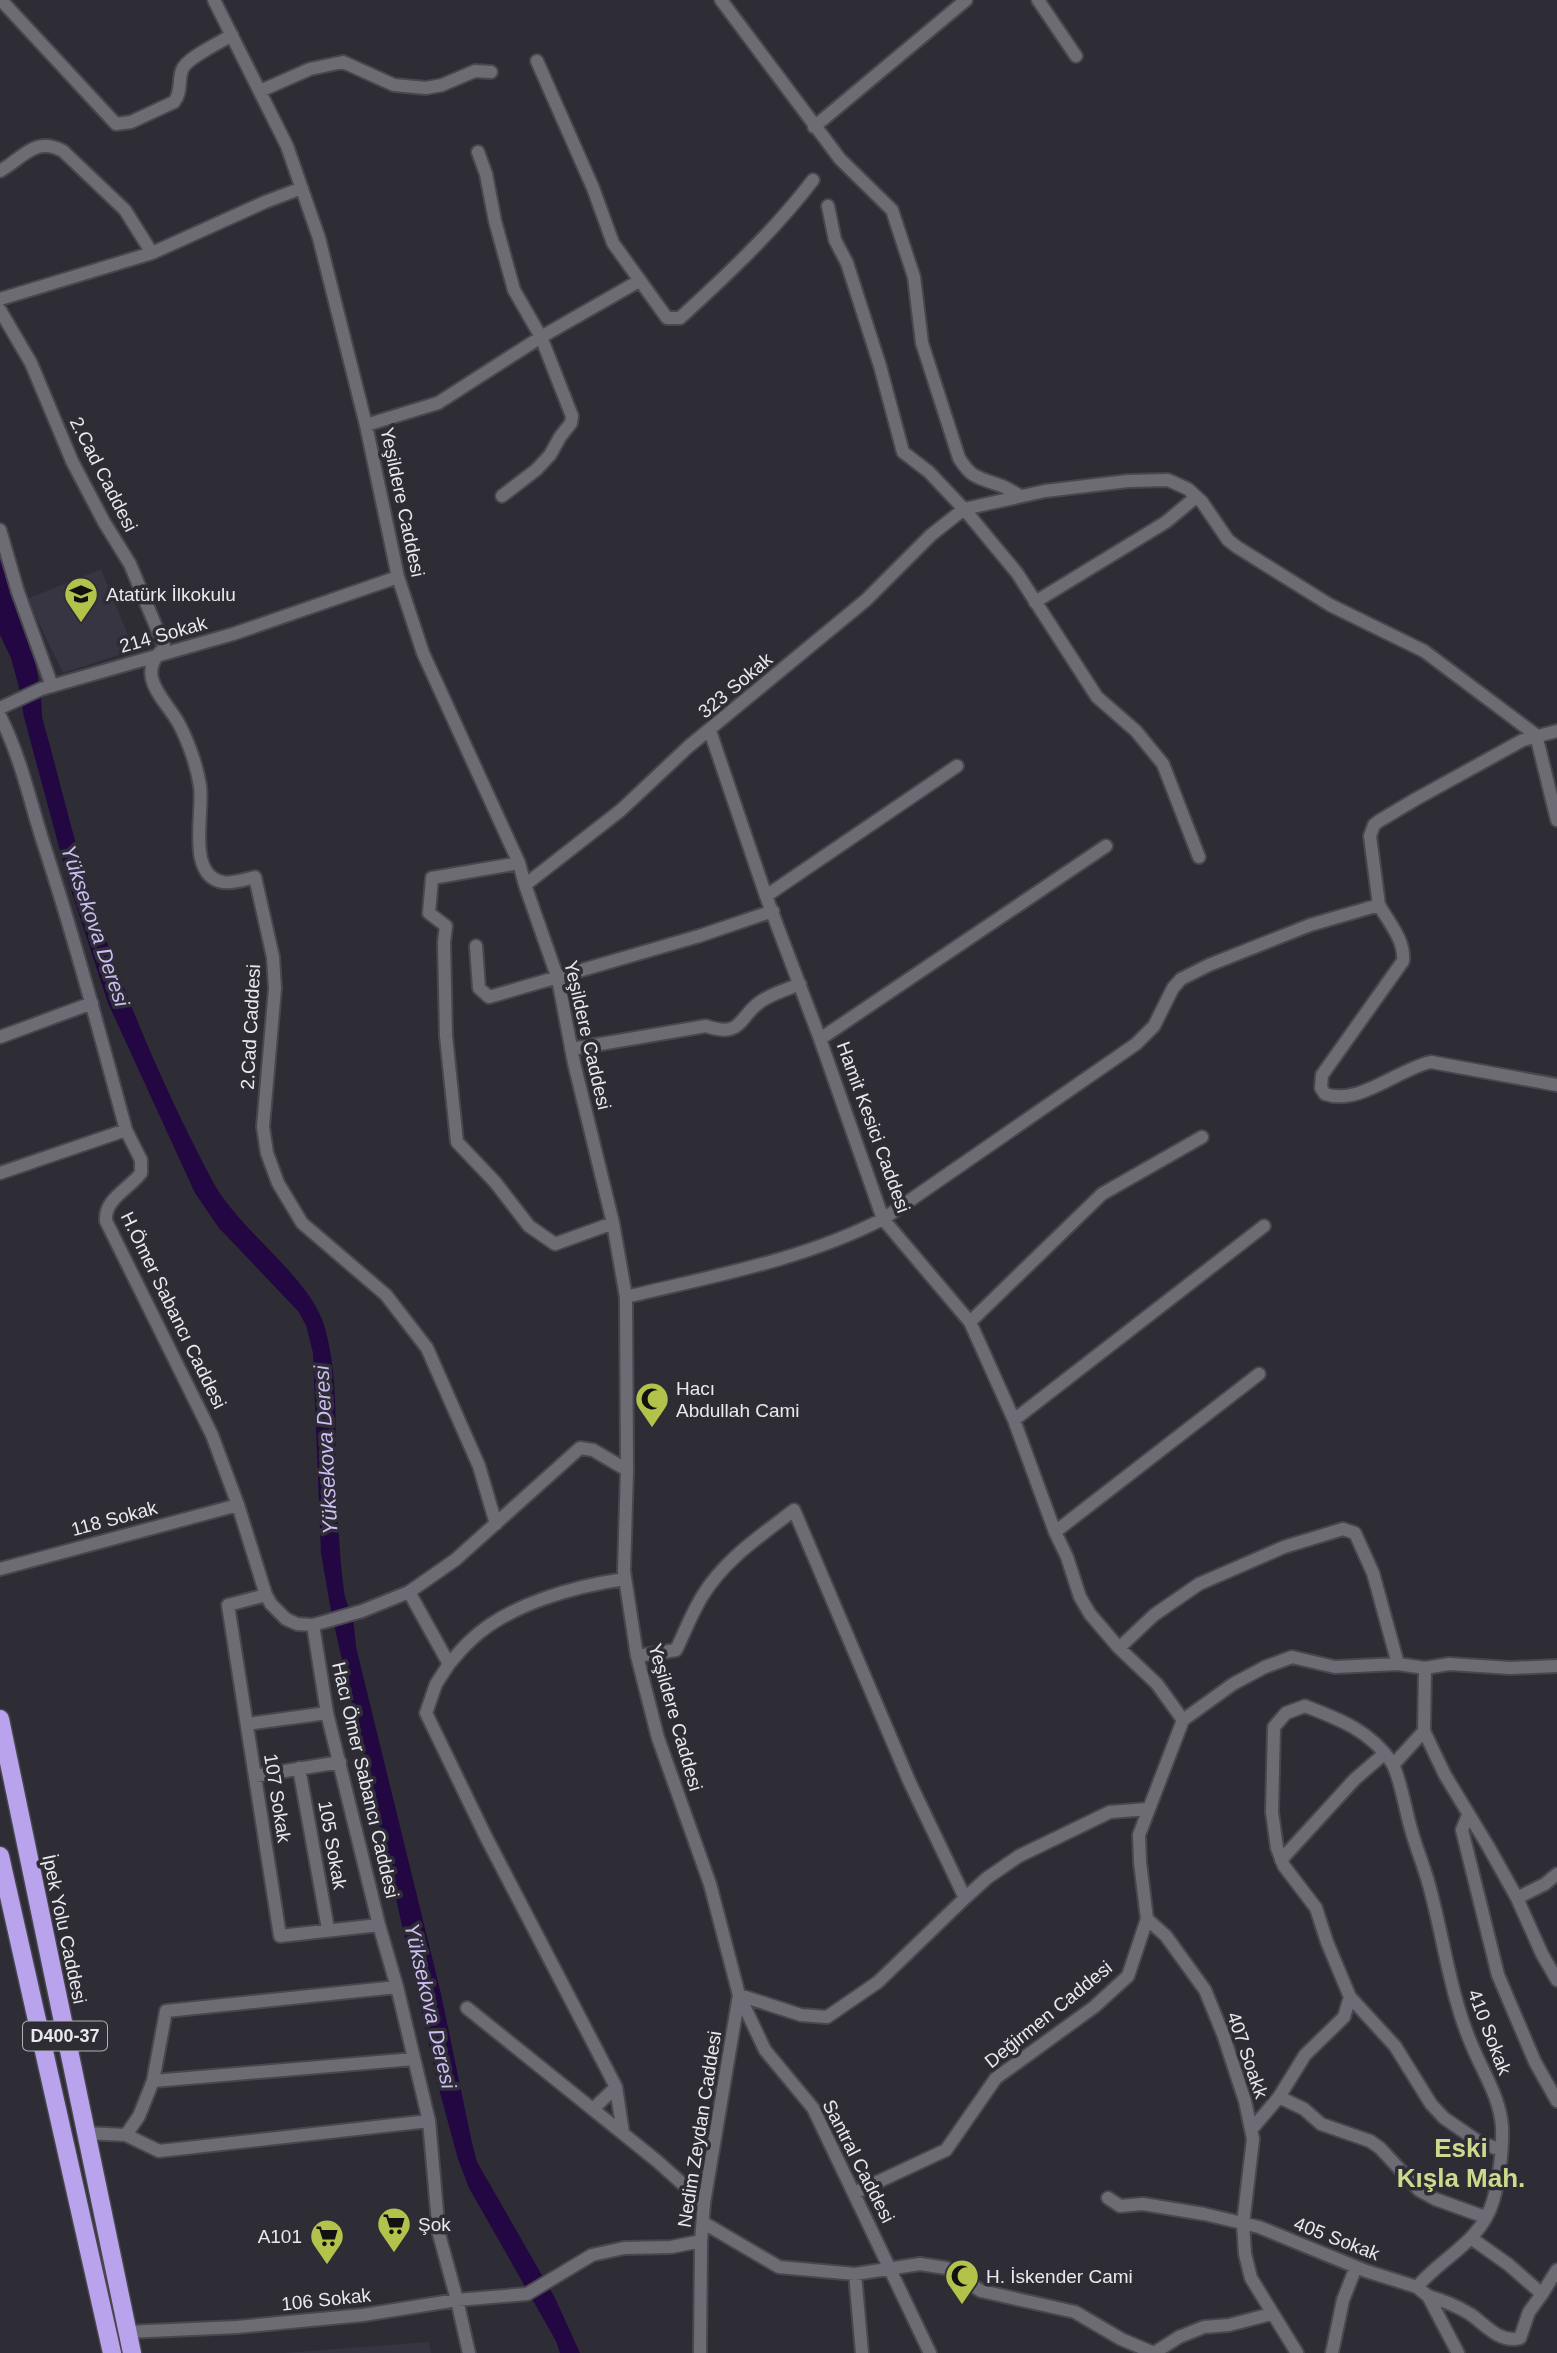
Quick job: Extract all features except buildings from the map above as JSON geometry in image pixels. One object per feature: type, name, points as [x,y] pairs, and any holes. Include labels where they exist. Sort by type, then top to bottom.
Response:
[{"type":"highway","name":"İpek Yolu Caddesi","points":[[0,1719],[132,2353]]},
{"type":"highway","name":"D400-37","points":[[0,1856],[112,2353]]},
{"type":"street","points":[[1,0],[116,124],[131,122],[174,102],[178,96],[185,64],[233,35]]},
{"type":"street","name":"Yeşildere Caddesi","points":[[214,0],[286,146],[302,188],[319,238],[366,425],[398,577],[423,653],[519,863],[558,979],[571,1049],[613,1223],[625,1297],[625,1579],[636,1656],[658,1738],[710,1884],[739,1995]]},
{"type":"street","points":[[721,0],[840,159],[892,210],[914,277],[922,343],[959,458],[967,471],[975,477],[1019,495]]},
{"type":"street","points":[[814,127],[966,0]]},
{"type":"street","points":[[1038,0],[1076,56]]},
{"type":"street","points":[[537,61],[593,188],[613,243],[667,318],[680,318],[786,215],[813,180]]},
{"type":"street","points":[[260,91],[310,69],[343,62],[394,85],[426,88],[442,85],[475,71],[491,72]]},
{"type":"street","points":[[0,171],[42,144],[63,150],[125,210],[152,253]]},
{"type":"street","points":[[478,152],[486,174],[495,221],[514,290],[541,337],[572,416],[571,423],[559,437],[550,455],[536,470],[502,496]]},
{"type":"street","points":[[0,299],[152,253],[264,202],[302,188]]},
{"type":"street","points":[[828,206],[835,240],[847,263],[880,366],[903,452],[929,472],[964,509],[1017,573],[1097,697],[1136,731],[1163,764],[1199,857]]},
{"type":"street","points":[[366,425],[438,403],[541,337],[639,281]]},
{"type":"street","name":"2.Cad Caddesi","points":[[0,310],[31,363],[72,461],[104,523],[130,564],[163,646],[156,656],[151,676],[153,686],[180,725],[200,786],[199,857],[207,874],[223,882],[255,877],[273,957],[275,988],[263,1127],[267,1153],[278,1183],[302,1223],[386,1295],[427,1348],[479,1466],[496,1524]]},
{"type":"street","points":[[964,509],[1019,495],[1128,481],[1168,480],[1188,489],[1228,540],[1237,547],[1330,605],[1424,651],[1535,735],[1557,820]]},
{"type":"street","points":[[1035,602],[1166,522],[1196,497]]},
{"type":"street","name":"323 Sokak","points":[[525,885],[621,810],[688,747],[866,600],[931,535],[964,509]]},
{"type":"street","points":[[0,530],[47,687]]},
{"type":"street","name":"214 Sokak","points":[[0,708],[47,687],[233,634],[398,577]]},
{"type":"street","name":"H.Ömer Sabancı Caddesi","points":[[0,716],[23,771],[92,1003],[126,1130],[141,1160],[141,1173],[111,1202],[106,1221],[212,1435],[238,1505],[266,1595],[286,1619],[297,1623],[319,1623]]},
{"type":"street","name":"Hamit Kesici Caddesi","points":[[710,731],[766,896],[821,1039],[883,1219],[970,1322],[1014,1420],[1080,1597],[1090,1614],[1119,1648],[1157,1684],[1182,1720]]},
{"type":"street","points":[[1555,734],[1535,735],[1523,740],[1374,825],[1370,836],[1378,905],[1400,941],[1404,950],[1403,961],[1322,1075],[1321,1088],[1325,1094],[1345,1097],[1431,1062],[1557,1085]]},
{"type":"street","points":[[766,896],[957,766]]},
{"type":"street","points":[[821,1039],[1106,846]]},
{"type":"street","points":[[519,863],[432,878],[429,913],[446,926],[446,1036],[457,1142],[495,1182],[529,1226],[555,1244],[613,1223]]},
{"type":"street","points":[[625,1297],[777,1262],[852,1235],[883,1219],[1136,1044],[1154,1026],[1173,988],[1181,979],[1209,965],[1310,925],[1378,905]]},
{"type":"street","points":[[476,946],[479,988],[489,998],[773,911]]},
{"type":"street","points":[[571,1049],[706,1026],[717,1030],[729,1029],[740,1025],[750,1010],[763,1000],[800,984]]},
{"type":"street","points":[[0,1037],[92,1003]]},
{"type":"street","points":[[0,1173],[126,1130]]},
{"type":"street","points":[[970,1322],[1102,1194],[1202,1137]]},
{"type":"street","points":[[1014,1420],[1264,1226]]},
{"type":"street","points":[[1055,1532],[1259,1374]]},
{"type":"street","points":[[319,1623],[362,1611],[409,1592],[455,1560],[580,1448],[593,1450],[627,1470]]},
{"type":"street","name":"118 Sokak","points":[[0,1569],[238,1505]]},
{"type":"street","points":[[636,1656],[677,1650],[712,1582],[741,1552],[794,1510],[910,1783],[965,1898]]},
{"type":"street","points":[[1119,1648],[1154,1615],[1199,1584],[1284,1547],[1343,1530],[1355,1533],[1373,1573],[1398,1664]]},
{"type":"street","points":[[624,2133],[616,2087],[486,1837],[426,1713],[436,1684],[449,1664],[471,1639],[498,1620],[548,1598],[591,1584],[625,1579]]},
{"type":"street","points":[[409,1592],[449,1664]]},
{"type":"street","name":"107 Sokak","points":[[266,1595],[228,1605],[280,1936],[379,1925]]},
{"type":"street","name":"Hacı Ömer Sabancı Caddesi","points":[[319,1623],[327,1713],[429,2121],[439,2234],[469,2353]]},
{"type":"street","points":[[1182,1720],[1233,1684],[1265,1667],[1292,1657],[1335,1667],[1398,1664],[1425,1668],[1449,1664],[1511,1668],[1557,1666]]},
{"type":"street","points":[[1425,1668],[1424,1731],[1445,1775],[1517,1898],[1557,1980]]},
{"type":"street","points":[[1424,1731],[1393,1765],[1372,1738],[1333,1716],[1305,1706],[1286,1713],[1274,1727],[1272,1812],[1277,1848],[1282,1860],[1316,1908],[1350,1997],[1395,2046],[1431,2104],[1444,2118],[1479,2142],[1501,2150]]},
{"type":"street","points":[[247,1724],[327,1713]]},
{"type":"street","name":"Değirmen Caddesi","points":[[854,2193],[946,2150],[996,2078],[1094,2007],[1128,1976],[1147,1919],[1139,1835],[1182,1720]]},
{"type":"street","points":[[1282,1860],[1355,1779],[1384,1754]]},
{"type":"street","points":[[255,1776],[340,1762]]},
{"type":"street","name":"410 Sokak","points":[[1393,1765],[1428,1882],[1457,2006],[1486,2073],[1502,2127],[1493,2202],[1479,2229],[1417,2287]]},
{"type":"street","name":"105 Sokak","points":[[299,1768],[328,1929]]},
{"type":"street","points":[[739,1995],[800,2015],[827,2017],[878,1982],[987,1878],[1019,1856],[1110,1812],[1148,1809]]},
{"type":"street","points":[[1468,1815],[1462,1830],[1498,1976],[1535,2062],[1557,2101]]},
{"type":"street","points":[[1517,1898],[1545,1884],[1557,1874]]},
{"type":"street","name":"407 Soakk","points":[[1147,1919],[1166,1936],[1205,1990],[1245,2101],[1253,2139],[1243,2224],[1245,2254],[1251,2278],[1297,2353]]},
{"type":"street","points":[[126,2135],[138,2116],[153,2081],[166,2011],[397,1987]]},
{"type":"street","name":"Santral Caddesi","points":[[739,1995],[765,2050],[813,2108],[930,2353]]},
{"type":"street","name":"Nedim Zeydan Caddesi","points":[[700,2353],[704,2203],[739,1995]]},
{"type":"street","points":[[1251,2130],[1279,2097],[1305,2055],[1343,2017],[1350,1997]]},
{"type":"street","points":[[467,2008],[624,2133],[704,2203]]},
{"type":"street","points":[[153,2081],[414,2059]]},
{"type":"street","points":[[593,2109],[616,2087]]},
{"type":"street","points":[[1279,2097],[1304,2109],[1321,2124],[1370,2141],[1380,2148],[1419,2190],[1435,2199],[1485,2217]]},
{"type":"street","points":[[85,2133],[126,2135],[159,2151],[429,2121]]},
{"type":"street","name":"405 Sokak","points":[[1108,2198],[1120,2206],[1143,2204],[1259,2227],[1356,2267],[1417,2287]]},
{"type":"street","points":[[704,2223],[779,2267],[855,2274],[920,2264],[946,2268],[981,2291],[1075,2312],[1121,2339],[1154,2353],[1179,2337],[1204,2326],[1229,2325],[1271,2314]]},
{"type":"street","points":[[1471,2238],[1509,2265],[1542,2294]]},
{"type":"street","name":"106 Sokak","points":[[127,2332],[237,2327],[527,2294],[592,2255],[624,2248],[671,2247],[701,2241]]},
{"type":"street","points":[[1332,2353],[1343,2300],[1356,2267]]},
{"type":"street","points":[[1417,2287],[1428,2296],[1471,2314],[1488,2330],[1513,2340],[1520,2338],[1529,2312],[1557,2270]]},
{"type":"street","points":[[855,2274],[862,2353]]},
{"type":"street","points":[[1428,2296],[1458,2353]]},
{"type":"shaded area","name":"Atatürk İlkokulu","points":[[101,569],[134,650],[63,673],[27,599]]},
{"type":"shaded area","points":[[429,2342],[431,2353],[283,2353]]},
{"type":"water","name":"Yüksekova Deresi","points":[[0,544],[33,652],[42,717],[81,863],[108,946],[135,1015],[164,1083],[213,1182],[240,1219],[305,1291],[325,1328],[335,1394],[337,1507],[345,1595],[441,1994],[472,2143],[477,2162],[555,2298],[580,2353],[560,2353],[556,2341],[469,2188],[458,2159],[439,2089],[331,1611],[321,1553],[313,1353],[306,1325],[298,1311],[219,1228],[195,1193],[108,1003],[69,884],[11,658],[0,635]]},
{"type":"place","name":"Atatürk İlkokulu","points":[[81,624]]},
{"type":"place","name":"Hacı Abdullah Cami","points":[[652,1429]]},
{"type":"place","name":"Şok","points":[[394,2254]]},
{"type":"place","name":"A101","points":[[327,2266]]},
{"type":"place","name":"H. İskender Cami","points":[[962,2306]]},
{"type":"district","name":"Eski Kışla Mah.","points":[[1461,2163]]}]
